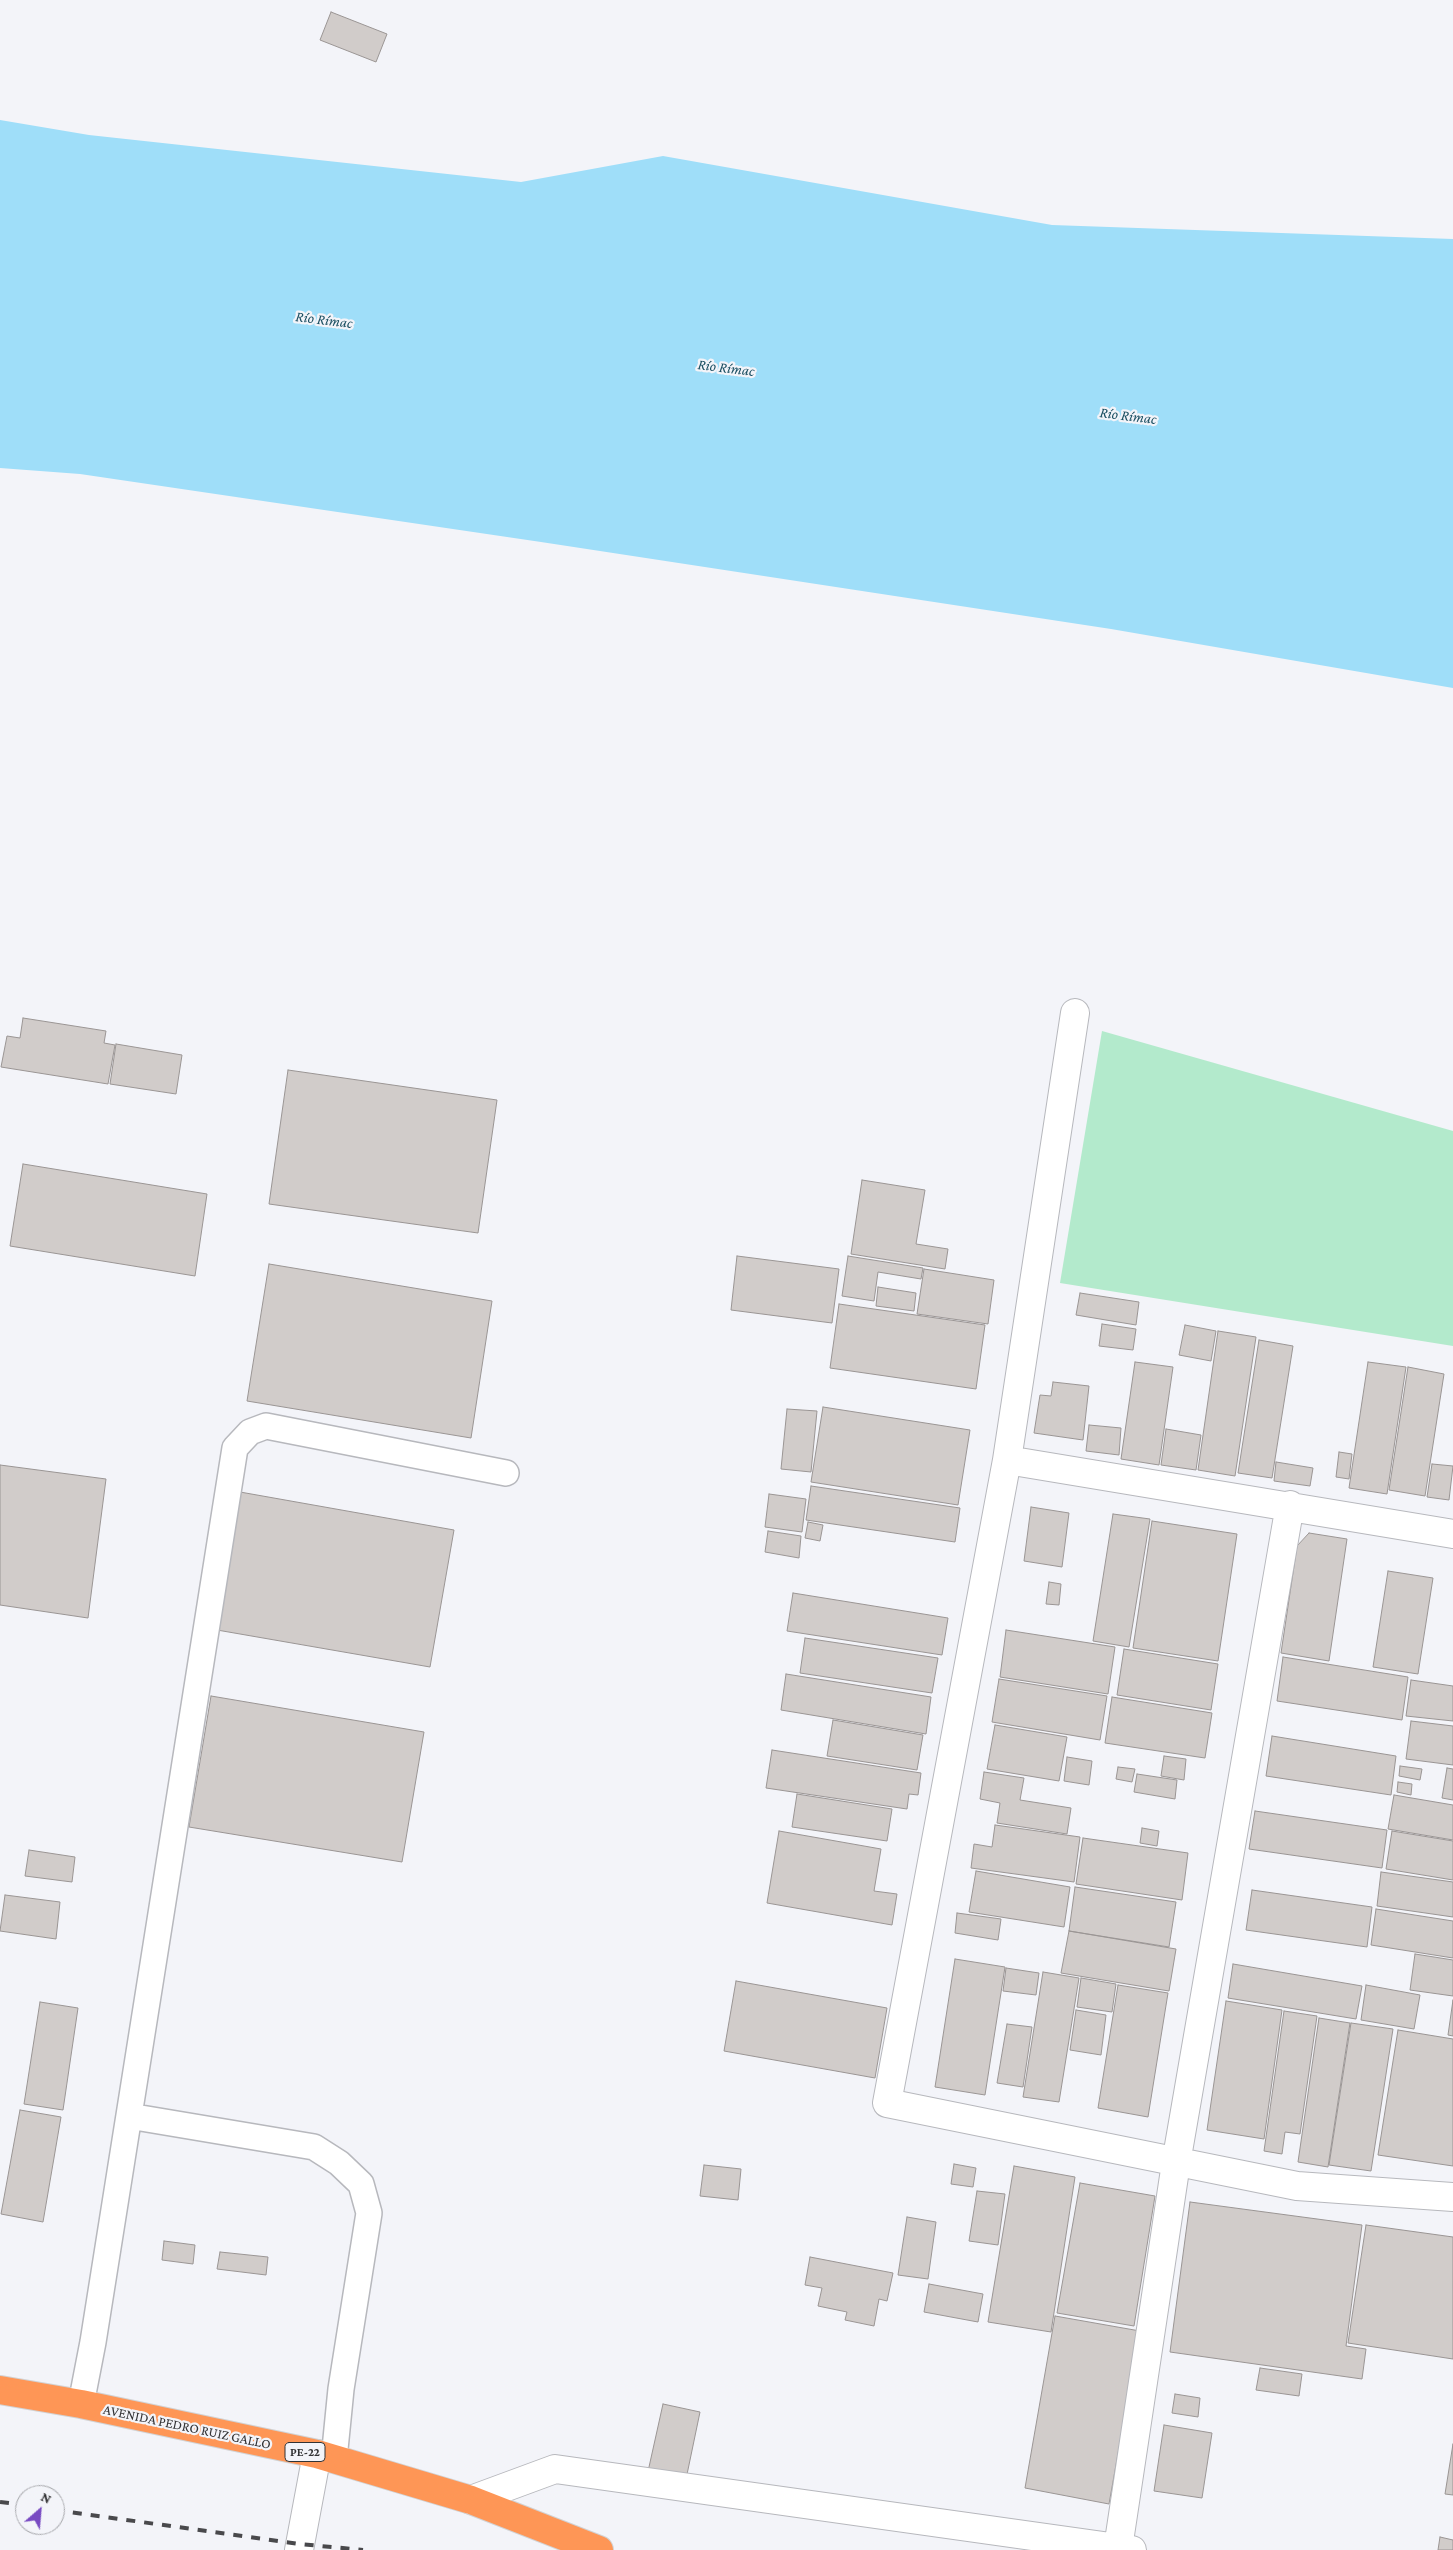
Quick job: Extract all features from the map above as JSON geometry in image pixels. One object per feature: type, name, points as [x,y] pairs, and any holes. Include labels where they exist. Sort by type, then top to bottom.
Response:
[{"type":"highway","name":"AVENIDA PEDRO RUIZ GALLO","points":[[0,2390],[81,2404],[326,2457],[472,2500],[599,2550]]},
{"type":"street","points":[[1075,1014],[1007,1460],[887,2103],[1297,2186],[1453,2197]]},
{"type":"street","points":[[1007,1460],[1290,1505],[1453,1534]]},
{"type":"street","points":[[472,2500],[554,2468],[1125,2549],[1176,2163],[1290,1505]]},
{"type":"street","points":[[299,2550],[326,2457]]},
{"type":"lane","points":[[81,2404],[129,2116],[235,1448],[250,1432],[266,1426],[506,1473]]},
{"type":"lane","points":[[129,2116],[314,2147],[339,2163],[361,2184],[369,2213],[341,2389],[326,2457]]},
{"type":"green space","points":[[1102,1031],[1453,1131],[1453,1346],[1060,1283]]},
{"type":"water","name":"Río Rímac","points":[[0,120],[89,135],[521,182],[663,156],[1052,225],[1453,239],[1453,688],[1111,629],[541,542],[80,474],[0,468]]},
{"type":"building","points":[[331,12],[387,34],[376,62],[320,40]]},
{"type":"building","points":[[23,1018],[106,1031],[104,1043],[115,1045],[108,1084],[1,1067],[7,1036],[20,1038]]},
{"type":"building","points":[[116,1044],[182,1055],[176,1094],[110,1084]]},
{"type":"building","points":[[288,1070],[497,1100],[478,1233],[269,1204]]},
{"type":"building","points":[[23,1164],[207,1194],[195,1276],[10,1246]]},
{"type":"building","points":[[862,1180],[925,1190],[916,1244],[948,1249],[945,1269],[851,1254]]},
{"type":"building","points":[[737,1256],[839,1269],[832,1323],[731,1310]]},
{"type":"building","points":[[848,1256],[923,1268],[921,1279],[878,1272],[874,1301],[842,1296]]},
{"type":"building","points":[[269,1264],[492,1301],[471,1438],[247,1401]]},
{"type":"building","points":[[924,1269],[994,1280],[988,1324],[917,1314]]},
{"type":"building","points":[[878,1287],[916,1293],[914,1311],[876,1306]]},
{"type":"building","points":[[1080,1293],[1139,1302],[1136,1325],[1076,1315]]},
{"type":"building","points":[[839,1304],[985,1325],[976,1389],[830,1368]]},
{"type":"building","points":[[1102,1324],[1136,1329],[1133,1350],[1099,1346]]},
{"type":"building","points":[[1185,1325],[1216,1331],[1211,1361],[1179,1355]]},
{"type":"building","points":[[1218,1331],[1256,1337],[1235,1476],[1198,1470]]},
{"type":"building","points":[[1259,1340],[1293,1346],[1272,1478],[1238,1473]]},
{"type":"building","points":[[1135,1362],[1173,1367],[1159,1465],[1121,1459]]},
{"type":"building","points":[[1368,1362],[1406,1367],[1387,1494],[1349,1488]]},
{"type":"building","points":[[1408,1367],[1444,1374],[1425,1496],[1389,1490]]},
{"type":"building","points":[[1053,1382],[1089,1386],[1083,1440],[1034,1433],[1040,1395],[1051,1396]]},
{"type":"building","points":[[823,1407],[970,1430],[958,1505],[811,1482]]},
{"type":"building","points":[[787,1409],[817,1411],[811,1472],[781,1469]]},
{"type":"building","points":[[1089,1425],[1121,1428],[1119,1455],[1086,1451]]},
{"type":"building","points":[[1166,1429],[1201,1435],[1196,1470],[1161,1465]]},
{"type":"building","points":[[1339,1452],[1352,1454],[1349,1479],[1336,1477]]},
{"type":"building","points":[[1276,1462],[1313,1468],[1310,1486],[1274,1481]]},
{"type":"building","points":[[1432,1464],[1453,1466],[1449,1500],[1427,1497]]},
{"type":"building","points":[[0,1465],[106,1479],[88,1618],[0,1605]]},
{"type":"building","points":[[811,1486],[960,1508],[955,1542],[806,1520]]},
{"type":"building","points":[[240,1492],[454,1530],[430,1667],[217,1630]]},
{"type":"building","points":[[769,1494],[806,1499],[802,1532],[765,1527]]},
{"type":"building","points":[[1031,1507],[1069,1513],[1062,1567],[1024,1561]]},
{"type":"building","points":[[1113,1514],[1150,1519],[1129,1647],[1093,1641]]},
{"type":"building","points":[[1152,1521],[1237,1534],[1218,1661],[1133,1648]]},
{"type":"building","points":[[808,1522],[823,1525],[820,1541],[805,1538]]},
{"type":"building","points":[[768,1531],[801,1536],[799,1558],[765,1552]]},
{"type":"building","points":[[1309,1533],[1347,1539],[1329,1661],[1281,1653],[1297,1546]]},
{"type":"building","points":[[1388,1571],[1433,1578],[1418,1674],[1373,1667]]},
{"type":"building","points":[[1049,1582],[1061,1584],[1059,1605],[1046,1604]]},
{"type":"building","points":[[793,1593],[948,1618],[942,1655],[787,1631]]},
{"type":"building","points":[[1006,1630],[1115,1647],[1108,1694],[1000,1677]]},
{"type":"building","points":[[805,1638],[938,1658],[932,1693],[800,1673]]},
{"type":"building","points":[[1124,1649],[1218,1664],[1211,1710],[1117,1695]]},
{"type":"building","points":[[1283,1657],[1408,1677],[1402,1720],[1277,1701]]},
{"type":"building","points":[[786,1674],[931,1697],[926,1734],[781,1710]]},
{"type":"building","points":[[999,1679],[1107,1696],[1100,1740],[992,1722]]},
{"type":"building","points":[[1411,1680],[1453,1686],[1453,1721],[1406,1716]]},
{"type":"building","points":[[211,1696],[424,1732],[402,1862],[189,1827]]},
{"type":"building","points":[[1112,1697],[1212,1713],[1205,1758],[1105,1743]]},
{"type":"building","points":[[833,1720],[923,1735],[917,1770],[827,1756]]},
{"type":"building","points":[[1411,1721],[1453,1726],[1453,1765],[1406,1759]]},
{"type":"building","points":[[995,1725],[1067,1737],[1059,1781],[987,1769]]},
{"type":"building","points":[[1272,1736],[1396,1756],[1391,1795],[1266,1776]]},
{"type":"building","points":[[772,1750],[921,1773],[918,1795],[909,1794],[907,1809],[766,1788]]},
{"type":"building","points":[[1164,1756],[1186,1759],[1184,1780],[1161,1776]]},
{"type":"building","points":[[1067,1757],[1092,1761],[1089,1785],[1064,1781]]},
{"type":"building","points":[[1400,1766],[1422,1769],[1420,1780],[1399,1776]]},
{"type":"building","points":[[1118,1767],[1135,1769],[1132,1782],[1116,1779]]},
{"type":"building","points":[[1447,1768],[1453,1769],[1453,1800],[1442,1798]]},
{"type":"building","points":[[984,1772],[1024,1778],[1020,1800],[1071,1808],[1067,1834],[997,1823],[1000,1803],[980,1799]]},
{"type":"building","points":[[1137,1774],[1177,1780],[1175,1799],[1134,1792]]},
{"type":"building","points":[[1398,1782],[1412,1784],[1411,1795],[1397,1792]]},
{"type":"building","points":[[797,1794],[892,1809],[887,1841],[792,1827]]},
{"type":"building","points":[[1394,1795],[1453,1805],[1453,1840],[1388,1829]]},
{"type":"building","points":[[1255,1811],[1387,1830],[1382,1868],[1249,1849]]},
{"type":"building","points":[[995,1825],[1080,1837],[1074,1882],[971,1868],[974,1844],[992,1847]]},
{"type":"building","points":[[1142,1828],[1159,1831],[1157,1846],[1140,1843]]},
{"type":"building","points":[[779,1831],[881,1849],[874,1891],[897,1894],[892,1925],[767,1903]]},
{"type":"building","points":[[1392,1831],[1453,1841],[1453,1880],[1386,1869]]},
{"type":"building","points":[[1083,1838],[1188,1853],[1182,1900],[1076,1884]]},
{"type":"building","points":[[29,1850],[75,1857],[72,1882],[25,1876]]},
{"type":"building","points":[[976,1871],[1070,1887],[1064,1927],[969,1912]]},
{"type":"building","points":[[1381,1872],[1453,1882],[1453,1917],[1377,1906]]},
{"type":"building","points":[[1075,1887],[1176,1902],[1169,1947],[1069,1931]]},
{"type":"building","points":[[1252,1890],[1372,1907],[1367,1947],[1246,1930]]},
{"type":"building","points":[[5,1895],[60,1902],[56,1939],[0,1931]]},
{"type":"building","points":[[1376,1909],[1453,1921],[1453,1958],[1371,1945]]},
{"type":"building","points":[[957,1913],[1001,1919],[998,1940],[955,1933]]},
{"type":"building","points":[[1069,1931],[1176,1949],[1169,1991],[1061,1973]]},
{"type":"building","points":[[1415,1954],[1453,1960],[1453,1996],[1410,1990]]},
{"type":"building","points":[[955,1959],[1005,1967],[985,2095],[935,2087]]},
{"type":"building","points":[[1233,1964],[1362,1986],[1356,2019],[1228,1998]]},
{"type":"building","points":[[1006,1968],[1039,1973],[1036,1995],[1003,1991]]},
{"type":"building","points":[[1043,1972],[1079,1978],[1059,2102],[1023,2097]]},
{"type":"building","points":[[1081,1978],[1116,1984],[1112,2012],[1077,2007]]},
{"type":"building","points":[[736,1981],[887,2008],[875,2078],[724,2051]]},
{"type":"building","points":[[1118,1985],[1168,1993],[1148,2117],[1098,2108]]},
{"type":"building","points":[[1366,1985],[1420,1995],[1414,2029],[1361,2020]]},
{"type":"building","points":[[1453,2000],[1453,2036],[1448,2035]]},
{"type":"building","points":[[1226,2001],[1282,2010],[1264,2139],[1207,2130]]},
{"type":"building","points":[[40,2002],[78,2008],[63,2110],[24,2104]]},
{"type":"building","points":[[1076,2010],[1106,2015],[1101,2055],[1070,2050]]},
{"type":"building","points":[[1284,2011],[1317,2016],[1300,2134],[1285,2132],[1282,2154],[1264,2151]]},
{"type":"building","points":[[1319,2018],[1350,2023],[1328,2167],[1298,2162]]},
{"type":"building","points":[[1351,2023],[1393,2029],[1371,2171],[1329,2165]]},
{"type":"building","points":[[1007,2024],[1032,2027],[1023,2087],[997,2083]]},
{"type":"building","points":[[1398,2030],[1453,2039],[1453,2166],[1378,2155]]},
{"type":"building","points":[[20,2110],[61,2117],[43,2222],[1,2214]]},
{"type":"building","points":[[954,2164],[976,2168],[973,2187],[951,2184]]},
{"type":"building","points":[[704,2165],[741,2169],[738,2200],[700,2196]]},
{"type":"building","points":[[1014,2166],[1075,2177],[1051,2332],[988,2322]]},
{"type":"building","points":[[1080,2183],[1155,2196],[1134,2326],[1057,2313]]},
{"type":"building","points":[[977,2191],[1005,2194],[998,2245],[969,2241]]},
{"type":"building","points":[[1190,2202],[1362,2225],[1346,2346],[1366,2349],[1362,2379],[1170,2352]]},
{"type":"building","points":[[907,2217],[936,2222],[928,2279],[898,2275]]},
{"type":"building","points":[[1366,2225],[1453,2237],[1453,2359],[1348,2343]]},
{"type":"building","points":[[164,2241],[195,2245],[193,2264],[162,2260]]},
{"type":"building","points":[[220,2252],[268,2257],[266,2275],[217,2269]]},
{"type":"building","points":[[810,2257],[893,2273],[887,2301],[879,2299],[874,2326],[845,2320],[847,2312],[818,2306],[822,2288],[805,2285]]},
{"type":"building","points":[[929,2284],[983,2294],[978,2322],[924,2312]]},
{"type":"building","points":[[1055,2316],[1140,2331],[1109,2504],[1025,2488]]},
{"type":"building","points":[[1260,2368],[1302,2374],[1299,2396],[1256,2390]]},
{"type":"building","points":[[1175,2394],[1200,2398],[1198,2417],[1172,2413]]},
{"type":"building","points":[[663,2404],[700,2412],[685,2484],[647,2476]]},
{"type":"building","points":[[1164,2425],[1212,2433],[1202,2498],[1154,2491]]},
{"type":"building","points":[[1453,2444],[1453,2495],[1445,2494]]},
{"type":"building","points":[[1440,2537],[1453,2540],[1453,2550],[1438,2550]]},
{"type":"railway","points":[[0,2502],[15,2504]]},
{"type":"railway","points":[[65,2511],[300,2544],[363,2550]]}]
